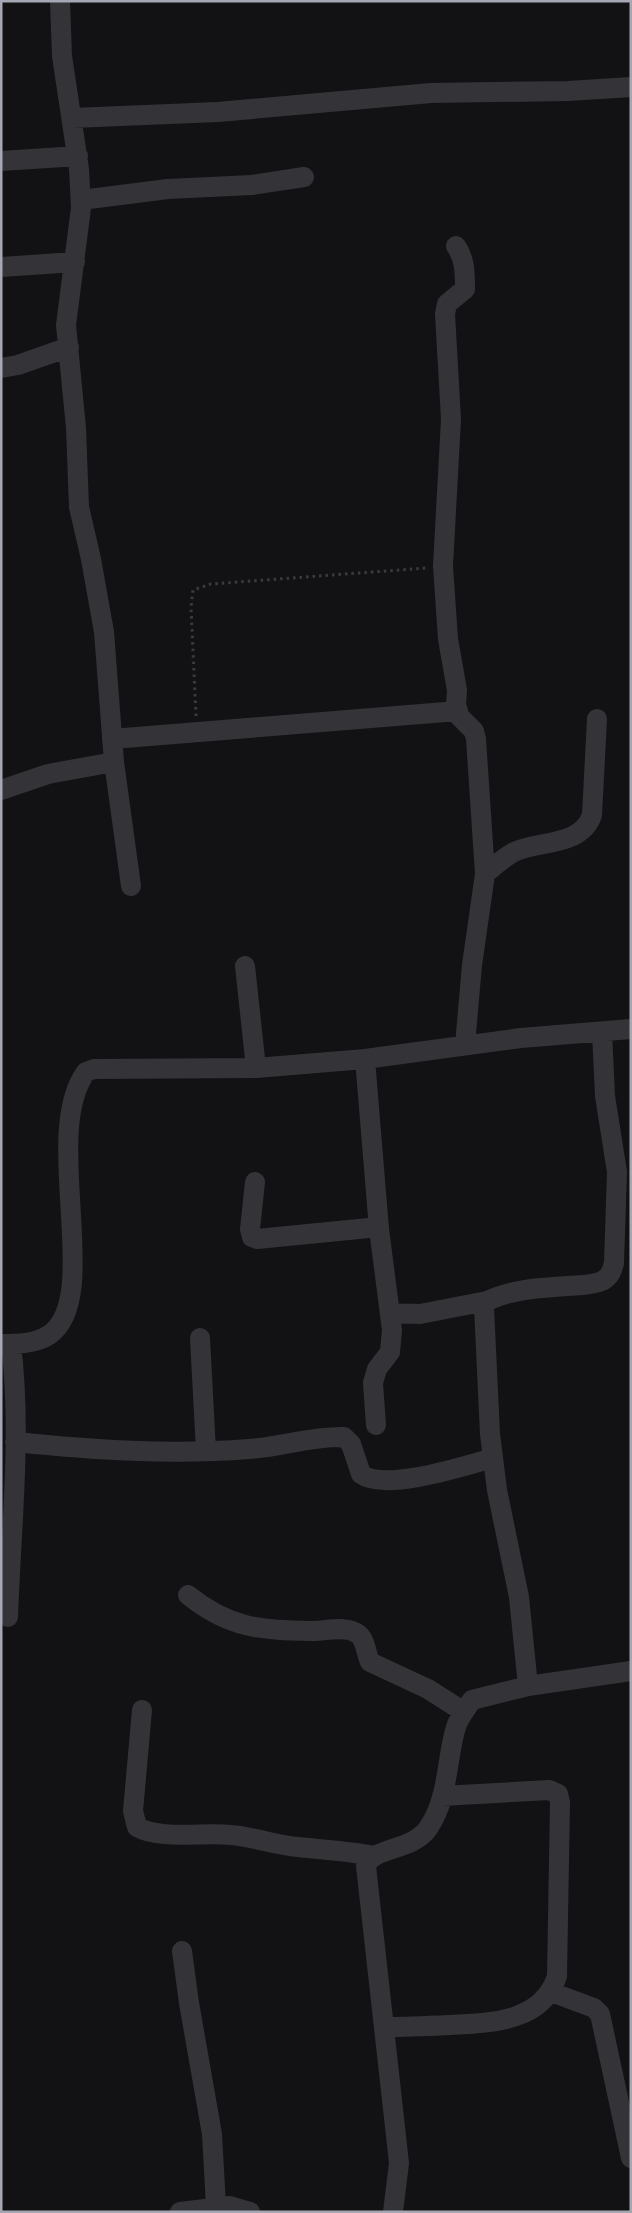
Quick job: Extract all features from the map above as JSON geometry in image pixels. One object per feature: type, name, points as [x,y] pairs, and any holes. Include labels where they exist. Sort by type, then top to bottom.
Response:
[{"type":"street","points":[[60,1],[62,56],[78,156],[81,200],[66,325],[76,428],[79,507],[92,559],[104,632],[114,762],[131,886]]},
{"type":"street","points":[[72,118],[218,112],[431,93],[559,91],[631,87]]},
{"type":"street","points":[[1,161],[78,156]]},
{"type":"street","points":[[81,200],[168,189],[252,185],[304,177]]},
{"type":"street","points":[[456,246],[462,255],[465,290],[447,304],[445,314],[451,419],[443,566],[448,639],[457,690],[458,711],[459,716],[474,731],[476,739],[485,874],[472,965],[465,1045]]},
{"type":"street","points":[[1,268],[75,262]]},
{"type":"street","points":[[1,368],[18,365],[69,347]]},
{"type":"street","points":[[112,739],[458,711]]},
{"type":"street","points":[[485,874],[514,852],[573,836],[584,831],[592,815],[597,719]]},
{"type":"street","points":[[1,790],[48,774],[114,762]]},
{"type":"street","points":[[245,966],[256,1068]]},
{"type":"street","points":[[8,1617],[16,1442],[15,1378],[6,1344],[37,1341],[50,1334],[67,1308],[74,1248],[66,1160],[69,1123],[76,1090],[86,1072],[94,1070],[256,1068],[365,1059],[465,1045],[621,1028],[605,1096],[616,1172],[614,1263],[611,1274],[603,1281],[592,1284],[538,1288],[510,1293],[487,1301],[420,1314],[390,1313]]},
{"type":"street","points":[[365,1059],[379,1227],[390,1313],[390,1352],[377,1370],[373,1383],[376,1425]]},
{"type":"street","points":[[255,1182],[250,1229],[252,1237],[257,1239],[379,1227]]},
{"type":"street","points":[[487,1301],[484,1307],[484,1328],[493,1458],[511,1566],[519,1597],[528,1686]]},
{"type":"street","points":[[200,1338],[206,1451]]},
{"type":"street","points":[[16,1442],[128,1452],[206,1451],[250,1449],[344,1437],[351,1444],[361,1474],[374,1480],[437,1473],[493,1458]]},
{"type":"street","points":[[188,1595],[207,1610],[230,1622],[260,1628],[335,1630],[357,1633],[364,1644],[370,1662],[428,1688],[464,1712]]},
{"type":"street","points":[[393,2212],[398,2163],[385,2028],[366,1866],[368,1861],[374,1856],[408,1845],[429,1828],[447,1779],[456,1727],[472,1700],[528,1686],[631,1671]]},
{"type":"street","points":[[142,1710],[134,1802],[134,1820],[137,1827],[144,1831],[158,1833],[234,1835],[299,1848],[341,1850],[374,1856]]},
{"type":"street","points":[[385,2028],[499,2022],[534,2008],[551,1992],[557,1976],[557,1893],[560,1861],[560,1802],[558,1794],[549,1790],[442,1796]]},
{"type":"street","points":[[182,1951],[189,2003],[212,2134],[216,2206]]},
{"type":"street","points":[[551,1992],[594,2008],[600,2014],[631,2158]]},
{"type":"street","points":[[180,2212],[216,2206],[230,2206],[250,2212]]},
{"type":"path","points":[[197,732],[191,606],[193,590],[211,584],[443,566]]}]
